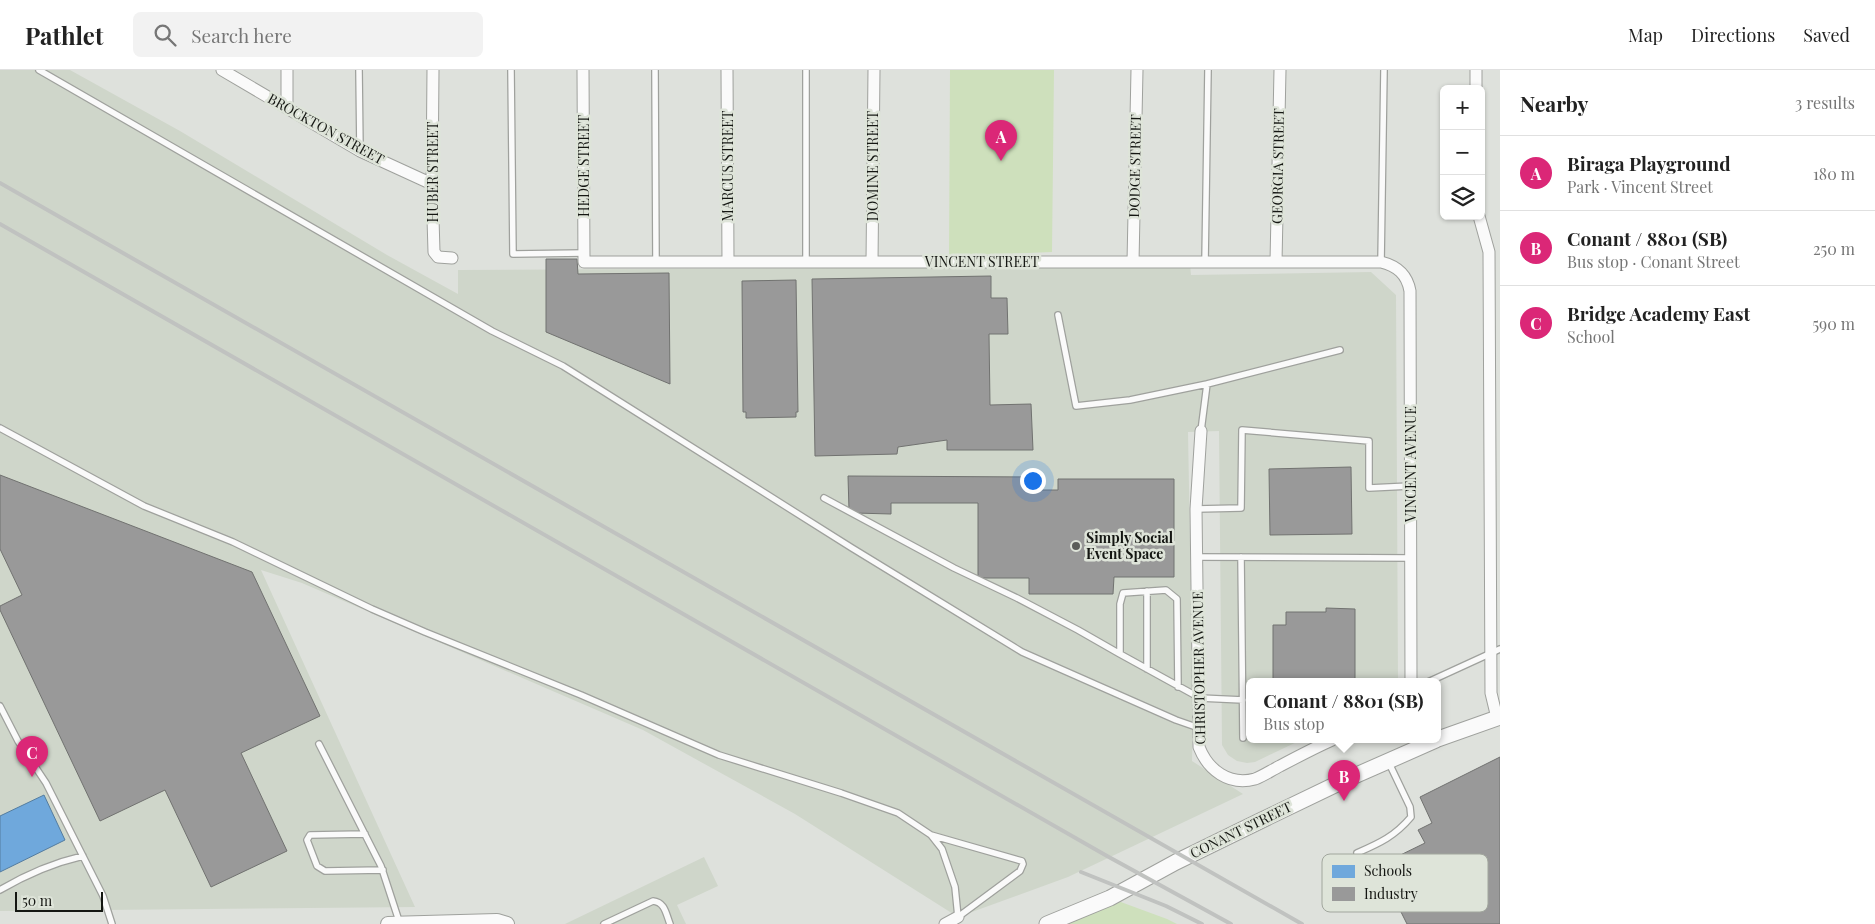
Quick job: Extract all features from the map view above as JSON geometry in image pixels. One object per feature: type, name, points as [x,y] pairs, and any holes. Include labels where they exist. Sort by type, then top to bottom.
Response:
[{"type":"main road","name":"CONANT STREET","points":[[1441,737],[1498,717]]},
{"type":"main road","name":"CONANT STREET","points":[[1046,924],[1110,898],[1176,862],[1388,761],[1410,746]]},
{"type":"street","name":"BROCKTON STREET","points":[[222,70],[360,151],[432,184]]},
{"type":"street","points":[[287,70],[287,108]]},
{"type":"street","name":"HUBER STREET","points":[[433,70],[432,184],[434,252],[438,257],[452,258]]},
{"type":"street","name":"HEDGE STREET","points":[[583,70],[584,258]]},
{"type":"street","name":"MARCUS STREET","points":[[727,70],[728,262]]},
{"type":"street","name":"DOMINE STREET","points":[[872,262],[874,70]]},
{"type":"street","name":"DODGE STREET","points":[[1133,262],[1137,70]]},
{"type":"street","name":"GEORGIA STREET","points":[[1276,262],[1280,70]]},
{"type":"street","points":[[1476,70],[1476,85]]},
{"type":"street","points":[[1480,220],[1489,252],[1495,651],[1491,693],[1498,717]]},
{"type":"street","name":"VINCENT STREET","points":[[584,258],[656,262],[1381,262]]},
{"type":"street","name":"VINCENT AVENUE","points":[[1381,262],[1392,265],[1400,271],[1406,279],[1410,291],[1411,678]]},
{"type":"street","name":"CHRISTOPHER AVENUE","points":[[1201,431],[1196,509],[1200,698],[1199,747],[1206,762],[1217,772],[1240,780],[1260,777],[1326,743]]},
{"type":"street","points":[[945,924],[958,917]]},
{"type":"street","points":[[388,924],[497,921],[507,924]]},
{"type":"lane","points":[[39,70],[492,331],[563,366],[852,548],[1022,652],[1176,720],[1199,728]]},
{"type":"lane","points":[[359,70],[360,151]]},
{"type":"lane","points":[[511,70],[513,254],[584,258]]},
{"type":"lane","points":[[655,70],[656,262]]},
{"type":"lane","points":[[806,70],[806,262]]},
{"type":"lane","points":[[1205,262],[1208,70]]},
{"type":"lane","points":[[1381,262],[1384,70]]},
{"type":"lane","points":[[1058,315],[1076,406],[1130,400],[1208,384],[1340,350]]},
{"type":"lane","points":[[1201,431],[1208,384]]},
{"type":"lane","points":[[0,428],[144,506],[233,542],[372,609],[425,632],[581,695],[719,755],[898,813],[931,835],[942,849],[955,887],[958,917]]},
{"type":"lane","points":[[1196,509],[1240,508],[1242,430],[1369,441],[1369,488],[1411,486]]},
{"type":"lane","points":[[824,498],[954,568],[1069,625],[1200,698],[1243,700]]},
{"type":"lane","points":[[1241,556],[1243,738]]},
{"type":"lane","points":[[1197,557],[1411,558]]},
{"type":"lane","points":[[1120,654],[1120,604],[1123,593],[1166,590],[1177,599],[1178,686]]},
{"type":"lane","points":[[1147,591],[1147,669]]},
{"type":"lane","points":[[1437,678],[1495,651]]},
{"type":"lane","points":[[0,706],[18,741],[46,783],[103,896],[112,924]]},
{"type":"lane","points":[[320,744],[383,870],[400,924]]},
{"type":"lane","points":[[1357,853],[1382,843],[1412,817],[1410,807],[1388,761]]},
{"type":"lane","points":[[365,834],[310,835],[307,840],[317,866],[324,871],[383,870]]},
{"type":"lane","points":[[931,835],[1022,861],[1023,864],[1020,871],[958,917]]},
{"type":"lane","points":[[0,890],[41,868],[59,861],[83,856]]},
{"type":"lane","points":[[604,924],[653,901],[658,901],[664,906],[670,924]]},
{"type":"shaded area","points":[[0,70],[70,70],[180,131],[387,255],[458,294],[458,270],[1025,267],[1190,264],[1191,275],[1371,272],[1396,295],[1398,678],[1246,678],[1246,743],[1295,743],[1255,762],[1237,761],[1228,755],[1222,745],[1219,431],[1188,432],[1193,712],[1192,761],[1243,794],[1068,877],[958,917],[795,814],[643,730],[302,583],[261,570],[415,907],[0,911]]},
{"type":"shaded area","points":[[704,857],[718,886],[677,905],[686,924],[565,924]]},
{"type":"green space","points":[[950,70],[1054,70],[1052,252],[949,256]]},
{"type":"green space","points":[[1110,898],[1167,919],[1177,924],[1047,924]]},
{"type":"building: Schools","points":[[44,795],[65,840],[0,872],[0,816]]},
{"type":"building: Industry","points":[[546,259],[577,259],[578,274],[669,273],[670,384],[546,332]]},
{"type":"building: Industry","points":[[991,276],[991,298],[1007,298],[1008,334],[989,334],[990,405],[1031,404],[1033,450],[947,450],[947,440],[898,447],[897,454],[815,456],[812,279]]},
{"type":"building: Industry","points":[[796,280],[798,412],[796,412],[796,417],[746,418],[746,412],[743,412],[742,281]]},
{"type":"building: Industry","points":[[1351,467],[1352,534],[1270,535],[1269,469]]},
{"type":"building: Industry","points":[[0,475],[252,572],[320,716],[241,753],[287,851],[211,887],[165,790],[100,821],[0,610],[0,606],[22,595],[0,549]]},
{"type":"building: Industry","name":"Simply Social Event Space","points":[[848,476],[1039,477],[1039,490],[1058,490],[1058,479],[1174,479],[1174,577],[1114,577],[1113,594],[1029,594],[1029,578],[978,578],[978,503],[891,503],[891,514],[855,513],[849,510]]},
{"type":"building: Industry","points":[[1326,608],[1355,609],[1355,678],[1273,678],[1273,625],[1286,625],[1286,612],[1326,612]]},
{"type":"building: Industry","points":[[1500,757],[1500,924],[1407,924],[1401,912],[1488,912],[1488,854],[1403,854],[1425,843],[1418,830],[1432,823],[1420,797]]},
{"type":"railway","points":[[0,183],[1302,924]]},
{"type":"railway","points":[[0,224],[1107,856],[1231,924]]},
{"type":"railway","points":[[1081,872],[1166,906],[1202,924]]},
{"type":"place","name":"Biraga Playground","points":[[1001,161]]},
{"type":"place","name":"Simply Social Event Space","points":[[1076,546]]},
{"type":"place","name":"Bridge Academy East","points":[[32,777]]},
{"type":"place","name":"Conant / 8801 (SB)","points":[[1344,801]]}]
